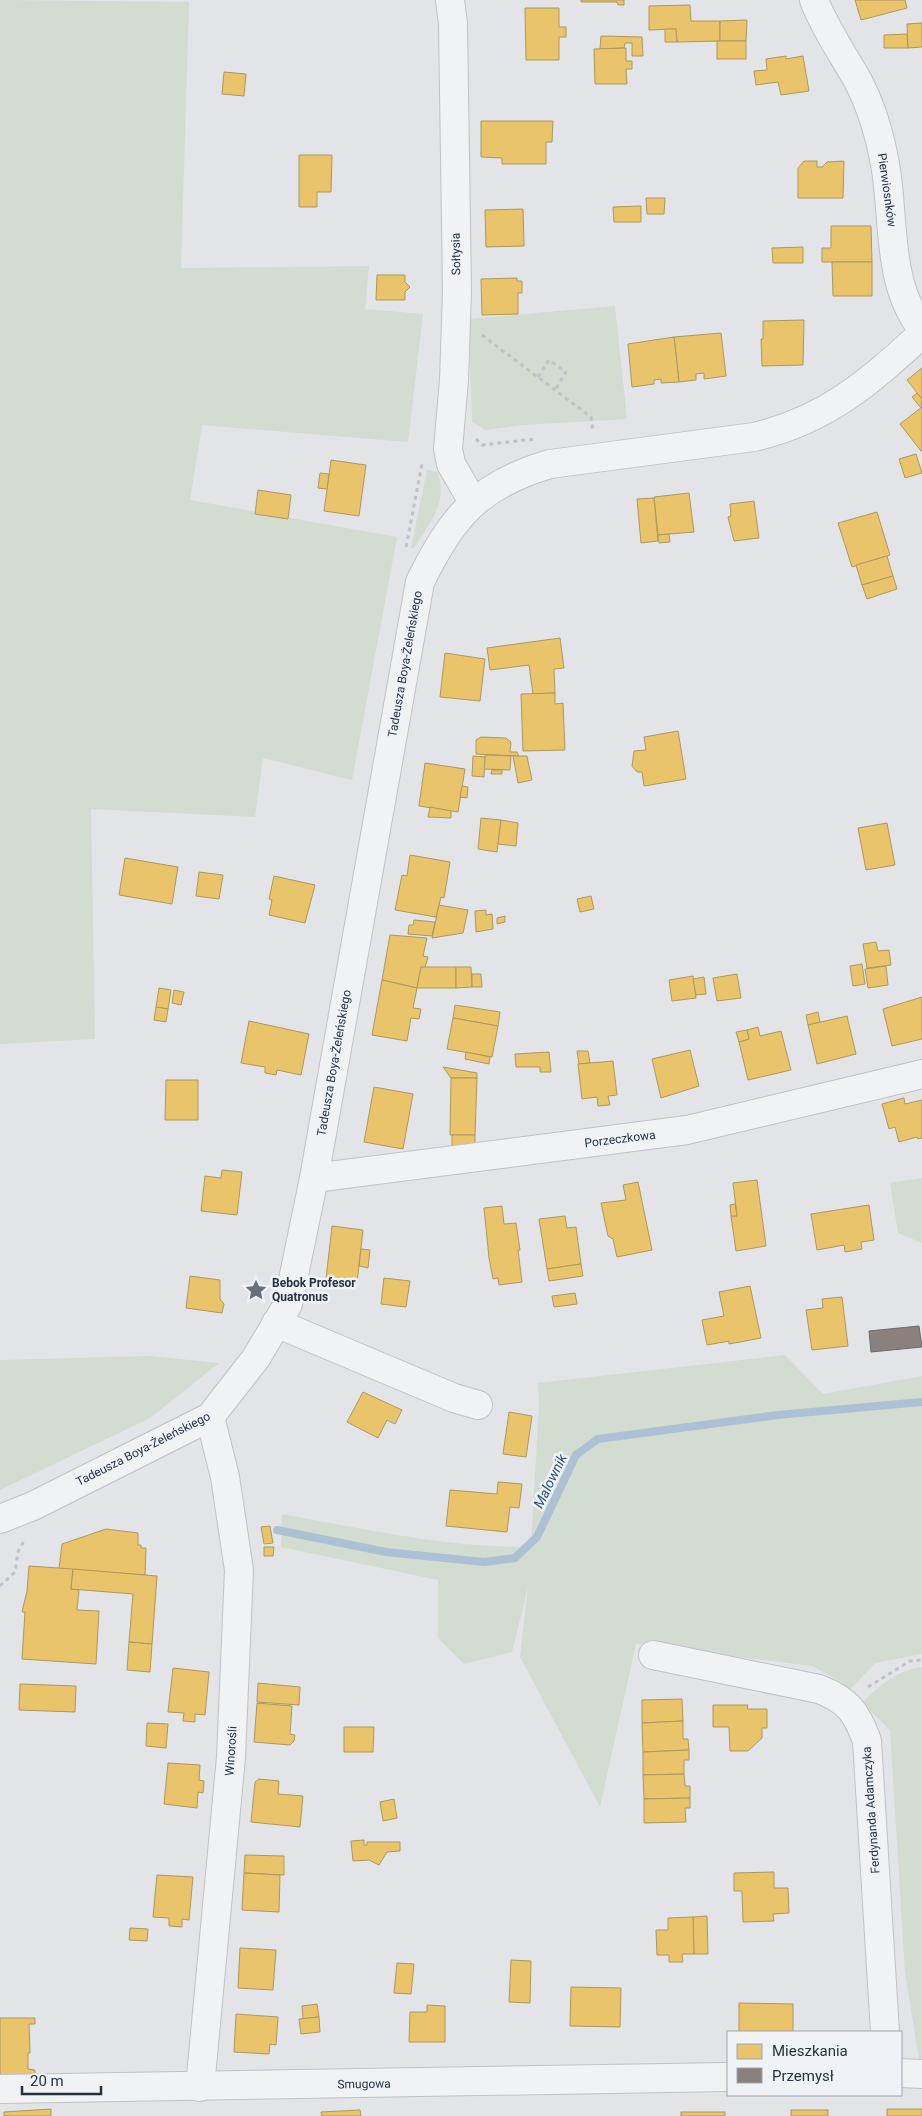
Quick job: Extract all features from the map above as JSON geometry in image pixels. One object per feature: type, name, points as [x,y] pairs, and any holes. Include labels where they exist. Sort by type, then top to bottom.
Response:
[{"type":"street","name":"Sołtysia","points":[[450,0],[453,34],[456,315],[448,449],[452,464],[473,502]]},
{"type":"street","name":"Pierwiosnków","points":[[814,0],[821,18],[859,82],[874,121],[885,164],[897,279],[904,301],[922,329]]},
{"type":"street","name":"Tadeusza Boya-Żeleńskiego","points":[[0,1519],[33,1506],[210,1417],[256,1358],[288,1304],[314,1178],[420,582],[437,547],[452,525],[473,502],[504,481],[525,471],[550,464],[706,445],[780,431],[805,422],[857,390],[922,334]]},
{"type":"street","name":"Porzeczkowa","points":[[314,1178],[687,1130],[922,1074]]},
{"type":"street","points":[[276,1323],[454,1398],[478,1405]]},
{"type":"street","name":"Winorośli","points":[[200,2087],[231,1757],[239,1570],[225,1477],[210,1417]]},
{"type":"street","name":"Ferdynanda Adamczyka","points":[[653,1655],[819,1689],[835,1695],[859,1719],[867,1741],[885,2031]]},
{"type":"street","points":[[902,2074],[922,2074]]},
{"type":"street","name":"Smugowa","points":[[0,2089],[200,2087],[727,2076]]},
{"type":"path","points":[[456,315],[591,417],[593,433]]},
{"type":"path","points":[[538,377],[549,360],[566,372],[555,390]]},
{"type":"path","points":[[584,434],[602,432]]},
{"type":"path","points":[[471,435],[482,445],[538,439]]},
{"type":"path","points":[[406,548],[425,455]]},
{"type":"path","points":[[0,1586],[15,1572],[18,1552]]},
{"type":"path","points":[[848,1706],[872,1683],[910,1661],[922,1660]]},
{"type":"shaded area","points":[[0,0],[189,2],[181,268],[369,266],[365,309],[423,314],[408,442],[202,425],[190,500],[397,537],[352,780],[263,758],[255,817],[91,809],[95,1039],[0,1044]]},
{"type":"shaded area","points":[[615,306],[627,419],[524,425],[486,430],[472,422],[469,319]]},
{"type":"shaded area","points":[[427,470],[438,472],[440,484],[439,503],[431,521],[414,548],[411,548]]},
{"type":"shaded area","points":[[922,1178],[922,1243],[898,1233],[890,1183]]},
{"type":"shaded area","points":[[785,1355],[823,1394],[922,1376],[922,1654],[875,1663],[849,1691],[836,1679],[812,1666],[636,1644],[600,1807],[520,1657],[528,1587],[512,1652],[464,1664],[438,1638],[438,1580],[281,1547],[282,1514],[437,1541],[531,1547],[539,1404],[538,1383]]},
{"type":"shaded area","points":[[150,1356],[219,1363],[150,1418],[0,1490],[0,1360]]},
{"type":"shaded area","points":[[922,1667],[922,2060],[919,2060],[905,1972],[890,1730],[862,1703],[897,1675]]},
{"type":"building: Mieszkania","points":[[581,0],[624,0],[624,5],[618,5],[617,2],[581,2]]},
{"type":"building: Mieszkania","points":[[855,0],[905,0],[907,8],[861,20]]},
{"type":"building: Mieszkania","points":[[690,5],[691,21],[720,21],[720,41],[677,42],[676,29],[649,30],[649,6]]},
{"type":"building: Mieszkania","points":[[525,8],[559,8],[559,27],[566,27],[566,37],[559,37],[559,60],[526,60]]},
{"type":"building: Mieszkania","points":[[747,20],[746,41],[720,41],[720,21]]},
{"type":"building: Mieszkania","points":[[922,23],[922,47],[908,48],[907,24]]},
{"type":"building: Mieszkania","points":[[665,29],[676,29],[677,42],[665,42]]},
{"type":"building: Mieszkania","points":[[907,34],[908,48],[884,48],[884,35]]},
{"type":"building: Mieszkania","points":[[601,36],[642,37],[643,56],[632,56],[632,43],[625,43],[624,48],[600,49]]},
{"type":"building: Mieszkania","points":[[717,41],[746,41],[746,59],[717,59]]},
{"type":"building: Mieszkania","points":[[626,48],[626,61],[632,61],[632,69],[626,69],[627,84],[595,84],[594,49]]},
{"type":"building: Mieszkania","points":[[786,56],[786,59],[803,56],[809,91],[781,95],[778,82],[756,85],[754,71],[767,70],[766,59]]},
{"type":"building: Mieszkania","points":[[224,72],[246,74],[244,96],[222,94]]},
{"type":"building: Mieszkania","points":[[481,121],[553,121],[552,142],[546,142],[546,164],[502,164],[502,158],[481,157]]},
{"type":"building: Mieszkania","points":[[299,155],[332,155],[331,192],[317,192],[317,207],[299,207]]},
{"type":"building: Mieszkania","points":[[804,161],[817,161],[817,167],[822,167],[827,162],[844,161],[843,198],[798,198],[798,168]]},
{"type":"building: Mieszkania","points":[[646,198],[665,198],[664,214],[647,214]]},
{"type":"building: Mieszkania","points":[[641,206],[641,222],[614,222],[613,207]]},
{"type":"building: Mieszkania","points":[[523,209],[524,246],[486,247],[485,210]]},
{"type":"building: Mieszkania","points":[[831,226],[871,226],[872,262],[822,262],[822,248],[831,248]]},
{"type":"building: Mieszkania","points":[[803,247],[803,263],[773,263],[772,248]]},
{"type":"building: Mieszkania","points":[[832,262],[872,262],[872,296],[833,296]]},
{"type":"building: Mieszkania","points":[[377,275],[405,275],[405,282],[410,287],[405,292],[405,300],[376,300]]},
{"type":"building: Mieszkania","points":[[517,278],[517,281],[522,281],[522,293],[518,293],[518,314],[482,315],[481,279]]},
{"type":"building: Mieszkania","points":[[804,320],[803,365],[762,366],[761,339],[763,339],[763,321]]},
{"type":"building: Mieszkania","points":[[721,333],[726,376],[704,379],[704,373],[696,374],[696,380],[679,382],[674,337]]},
{"type":"building: Mieszkania","points":[[674,337],[679,382],[661,383],[661,379],[654,380],[654,384],[632,387],[628,344]]},
{"type":"building: Mieszkania","points":[[922,368],[922,399],[907,380]]},
{"type":"building: Mieszkania","points":[[917,393],[922,399],[921,408],[912,397]]},
{"type":"building: Mieszkania","points":[[922,407],[922,451],[921,451],[900,424]]},
{"type":"building: Mieszkania","points":[[916,454],[922,473],[905,478],[899,459]]},
{"type":"building: Mieszkania","points":[[331,460],[366,465],[359,516],[324,511]]},
{"type":"building: Mieszkania","points":[[320,473],[329,474],[327,489],[318,488]]},
{"type":"building: Mieszkania","points":[[258,490],[291,495],[288,519],[255,514]]},
{"type":"building: Mieszkania","points":[[689,493],[694,532],[658,535],[654,497]]},
{"type":"building: Mieszkania","points":[[654,498],[658,541],[641,543],[637,499]]},
{"type":"building: Mieszkania","points":[[754,501],[759,538],[734,541],[728,517],[731,516],[730,504]]},
{"type":"building: Mieszkania","points":[[877,512],[890,555],[852,567],[838,523]]},
{"type":"building: Mieszkania","points":[[669,534],[670,542],[659,543],[658,535]]},
{"type":"building: Mieszkania","points":[[887,556],[893,576],[862,585],[856,565]]},
{"type":"building: Mieszkania","points":[[893,576],[897,589],[867,599],[862,585]]},
{"type":"building: Mieszkania","points":[[560,638],[564,668],[554,669],[555,693],[533,694],[529,665],[490,670],[487,648]]},
{"type":"building: Mieszkania","points":[[445,653],[485,659],[480,701],[440,697]]},
{"type":"building: Mieszkania","points":[[555,693],[555,704],[563,703],[565,750],[523,751],[521,694]]},
{"type":"building: Mieszkania","points":[[678,731],[686,779],[644,786],[642,772],[637,772],[632,766],[634,751],[646,750],[644,737]]},
{"type":"building: Mieszkania","points":[[481,737],[506,738],[511,742],[510,752],[517,752],[519,756],[476,754],[476,740]]},
{"type":"building: Mieszkania","points":[[485,755],[511,756],[510,770],[484,769]]},
{"type":"building: Mieszkania","points":[[473,756],[485,757],[484,777],[472,776]]},
{"type":"building: Mieszkania","points":[[513,756],[527,756],[532,780],[518,783]]},
{"type":"building: Mieszkania","points":[[425,763],[465,769],[458,812],[419,806]]},
{"type":"building: Mieszkania","points":[[492,770],[502,770],[502,774],[491,774]]},
{"type":"building: Mieszkania","points":[[462,786],[468,787],[467,798],[460,797]]},
{"type":"building: Mieszkania","points":[[430,807],[451,811],[451,818],[428,817]]},
{"type":"building: Mieszkania","points":[[481,818],[501,820],[497,852],[478,849]]},
{"type":"building: Mieszkania","points":[[501,820],[518,823],[516,846],[498,844]]},
{"type":"building: Mieszkania","points":[[887,823],[895,865],[866,870],[858,828]]},
{"type":"building: Mieszkania","points":[[410,855],[450,862],[444,898],[441,897],[436,917],[395,910],[402,875],[407,876]]},
{"type":"building: Mieszkania","points":[[125,858],[178,867],[172,904],[119,895]]},
{"type":"building: Mieszkania","points":[[199,872],[223,875],[219,899],[196,896]]},
{"type":"building: Mieszkania","points":[[274,876],[315,885],[305,923],[269,915],[272,900],[269,899]]},
{"type":"building: Mieszkania","points":[[591,896],[594,909],[580,912],[577,899]]},
{"type":"building: Mieszkania","points":[[439,905],[468,910],[463,933],[432,938]]},
{"type":"building: Mieszkania","points":[[486,910],[486,915],[492,914],[493,929],[476,932],[475,911]]},
{"type":"building: Mieszkania","points":[[505,916],[505,922],[497,924],[497,918]]},
{"type":"building: Mieszkania","points":[[414,920],[435,922],[432,936],[408,934],[409,925],[413,925]]},
{"type":"building: Mieszkania","points":[[390,935],[427,938],[423,956],[428,957],[425,968],[421,967],[417,988],[382,980]]},
{"type":"building: Mieszkania","points":[[876,942],[878,951],[889,950],[891,965],[867,968],[863,944]]},
{"type":"building: Mieszkania","points":[[862,964],[865,984],[853,986],[850,966]]},
{"type":"building: Mieszkania","points":[[886,966],[888,985],[868,988],[865,969]]},
{"type":"building: Mieszkania","points":[[421,967],[456,967],[456,988],[417,988]]},
{"type":"building: Mieszkania","points":[[456,967],[471,967],[472,987],[456,988]]},
{"type":"building: Mieszkania","points":[[472,974],[481,974],[482,987],[472,987]]},
{"type":"building: Mieszkania","points":[[737,974],[741,998],[717,1001],[713,978]]},
{"type":"building: Mieszkania","points":[[693,976],[696,998],[672,1001],[669,980]]},
{"type":"building: Mieszkania","points":[[704,977],[706,994],[696,995],[693,979]]},
{"type":"building: Mieszkania","points":[[382,980],[417,988],[413,1008],[421,1009],[419,1019],[411,1018],[407,1041],[372,1035]]},
{"type":"building: Mieszkania","points":[[159,988],[171,990],[168,1009],[156,1007]]},
{"type":"building: Mieszkania","points":[[174,990],[184,992],[181,1005],[172,1003]]},
{"type":"building: Mieszkania","points":[[922,997],[922,1039],[892,1046],[883,1009]]},
{"type":"building: Mieszkania","points":[[455,1005],[500,1012],[498,1026],[453,1018]]},
{"type":"building: Mieszkania","points":[[156,1007],[168,1009],[166,1022],[154,1020]]},
{"type":"building: Mieszkania","points":[[818,1012],[820,1022],[808,1025],[806,1015]]},
{"type":"building: Mieszkania","points":[[847,1016],[856,1054],[817,1064],[808,1025]]},
{"type":"building: Mieszkania","points":[[453,1018],[498,1026],[492,1057],[447,1049]]},
{"type":"building: Mieszkania","points":[[249,1021],[309,1034],[301,1075],[277,1070],[276,1075],[265,1073],[265,1067],[241,1063]]},
{"type":"building: Mieszkania","points":[[758,1027],[760,1036],[781,1031],[791,1070],[748,1080],[739,1042],[749,1039],[747,1030]]},
{"type":"building: Mieszkania","points":[[747,1030],[749,1039],[739,1042],[736,1032]]},
{"type":"building: Mieszkania","points":[[690,1050],[699,1086],[661,1098],[652,1059]]},
{"type":"building: Mieszkania","points":[[577,1051],[588,1051],[590,1063],[579,1064]]},
{"type":"building: Mieszkania","points":[[466,1052],[490,1057],[489,1064],[465,1059]]},
{"type":"building: Mieszkania","points":[[549,1052],[551,1072],[540,1072],[540,1067],[516,1067],[515,1054]]},
{"type":"building: Mieszkania","points":[[613,1061],[617,1095],[608,1096],[610,1105],[598,1106],[597,1097],[582,1099],[578,1064]]},
{"type":"building: Mieszkania","points":[[443,1067],[477,1073],[477,1078],[451,1078]]},
{"type":"building: Mieszkania","points":[[451,1078],[477,1078],[475,1135],[450,1135]]},
{"type":"building: Mieszkania","points":[[166,1080],[198,1080],[198,1120],[165,1120]]},
{"type":"building: Mieszkania","points":[[374,1087],[413,1094],[403,1149],[364,1142]]},
{"type":"building: Mieszkania","points":[[904,1098],[905,1104],[922,1100],[922,1138],[918,1139],[917,1137],[899,1142],[895,1127],[889,1129],[882,1104]]},
{"type":"building: Mieszkania","points":[[452,1135],[475,1135],[475,1148],[452,1149]]},
{"type":"building: Mieszkania","points":[[222,1170],[242,1172],[237,1215],[201,1211],[205,1176],[221,1178]]},
{"type":"building: Mieszkania","points":[[757,1180],[766,1246],[736,1251],[731,1216],[737,1216],[733,1183]]},
{"type":"building: Mieszkania","points":[[638,1182],[652,1250],[617,1257],[613,1239],[608,1236],[601,1203],[626,1200],[623,1185]]},
{"type":"building: Mieszkania","points":[[735,1204],[737,1216],[731,1216],[730,1205]]},
{"type":"building: Mieszkania","points":[[869,1205],[874,1240],[861,1242],[862,1249],[845,1252],[844,1245],[817,1250],[811,1214]]},
{"type":"building: Mieszkania","points":[[502,1206],[504,1224],[516,1223],[522,1282],[499,1285],[498,1278],[493,1279],[484,1208]]},
{"type":"building: Mieszkania","points":[[565,1216],[567,1228],[576,1227],[581,1264],[547,1269],[539,1219]]},
{"type":"building: Mieszkania","points":[[332,1226],[363,1230],[357,1283],[326,1279]]},
{"type":"building: Mieszkania","points":[[361,1249],[370,1250],[368,1268],[359,1266]]},
{"type":"building: Mieszkania","points":[[581,1264],[583,1276],[549,1281],[547,1269]]},
{"type":"building: Mieszkania","points":[[190,1276],[220,1280],[220,1299],[224,1304],[222,1313],[186,1308]]},
{"type":"building: Mieszkania","points":[[384,1278],[410,1281],[406,1307],[381,1304]]},
{"type":"building: Mieszkania","points":[[750,1286],[761,1338],[729,1344],[729,1341],[707,1345],[702,1320],[724,1316],[719,1292]]},
{"type":"building: Mieszkania","points":[[575,1293],[577,1304],[554,1307],[552,1296]]},
{"type":"building: Mieszkania","points":[[842,1297],[848,1346],[812,1350],[806,1310],[823,1308],[822,1299]]},
{"type":"building: Mieszkania","points":[[363,1392],[402,1410],[395,1424],[387,1420],[378,1438],[347,1422]]},
{"type":"building: Mieszkania","points":[[509,1412],[532,1416],[526,1457],[503,1454]]},
{"type":"building: Mieszkania","points":[[498,1482],[522,1484],[519,1508],[510,1507],[507,1532],[446,1526],[450,1490],[497,1494]]},
{"type":"building: Mieszkania","points":[[270,1526],[273,1543],[264,1544],[261,1527]]},
{"type":"building: Mieszkania","points":[[106,1529],[138,1533],[138,1545],[141,1545],[141,1548],[146,1548],[145,1575],[59,1569],[62,1544]]},
{"type":"building: Mieszkania","points":[[264,1547],[274,1547],[273,1556],[264,1556]]},
{"type":"building: Mieszkania","points":[[29,1566],[73,1569],[71,1589],[79,1590],[77,1610],[99,1611],[96,1664],[22,1659],[25,1612],[22,1612],[27,1591]]},
{"type":"building: Mieszkania","points":[[73,1569],[157,1576],[152,1644],[129,1642],[133,1594],[71,1589]]},
{"type":"building: Mieszkania","points":[[129,1642],[152,1644],[150,1672],[127,1670]]},
{"type":"building: Mieszkania","points":[[173,1668],[209,1672],[205,1715],[195,1714],[195,1722],[183,1721],[184,1713],[168,1712]]},
{"type":"building: Mieszkania","points":[[258,1683],[300,1687],[299,1705],[257,1702]]},
{"type":"building: Mieszkania","points":[[20,1684],[76,1686],[75,1712],[19,1710]]},
{"type":"building: Mieszkania","points":[[682,1699],[683,1721],[642,1723],[642,1700]]},
{"type":"building: Mieszkania","points":[[257,1703],[292,1706],[290,1734],[295,1735],[294,1741],[290,1745],[254,1742]]},
{"type":"building: Mieszkania","points":[[713,1705],[748,1705],[747,1709],[767,1709],[767,1728],[762,1728],[762,1738],[748,1751],[730,1751],[729,1727],[713,1727]]},
{"type":"building: Mieszkania","points":[[683,1721],[683,1739],[688,1739],[689,1750],[643,1752],[642,1723]]},
{"type":"building: Mieszkania","points":[[147,1723],[168,1724],[166,1748],[146,1746]]},
{"type":"building: Mieszkania","points":[[344,1727],[374,1727],[373,1752],[344,1752]]},
{"type":"building: Mieszkania","points":[[689,1750],[689,1760],[684,1760],[684,1774],[643,1775],[643,1752]]},
{"type":"building: Mieszkania","points":[[168,1763],[200,1765],[199,1780],[204,1781],[203,1793],[198,1792],[197,1808],[164,1804]]},
{"type":"building: Mieszkania","points":[[684,1774],[685,1786],[690,1786],[690,1798],[644,1799],[643,1775]]},
{"type":"building: Mieszkania","points":[[259,1779],[279,1781],[278,1794],[303,1796],[300,1827],[251,1822],[255,1782]]},
{"type":"building: Mieszkania","points":[[690,1798],[690,1808],[685,1808],[686,1822],[644,1823],[644,1799]]},
{"type":"building: Mieszkania","points":[[394,1799],[397,1818],[383,1821],[380,1802]]},
{"type":"building: Mieszkania","points":[[364,1840],[364,1845],[367,1845],[367,1842],[400,1842],[400,1851],[387,1852],[379,1865],[369,1860],[353,1861],[351,1841]]},
{"type":"building: Mieszkania","points":[[245,1855],[284,1856],[284,1875],[244,1873]]},
{"type":"building: Mieszkania","points":[[774,1872],[774,1888],[788,1888],[789,1913],[773,1914],[774,1921],[743,1922],[742,1891],[734,1891],[734,1873]]},
{"type":"building: Mieszkania","points":[[244,1873],[280,1875],[279,1912],[242,1910]]},
{"type":"building: Mieszkania","points":[[157,1875],[193,1877],[189,1920],[182,1919],[182,1927],[169,1926],[169,1918],[153,1917]]},
{"type":"building: Mieszkania","points":[[707,1916],[708,1954],[694,1954],[693,1917]]},
{"type":"building: Mieszkania","points":[[693,1917],[694,1954],[682,1954],[683,1962],[669,1962],[669,1955],[657,1955],[656,1930],[668,1930],[668,1918]]},
{"type":"building: Mieszkania","points":[[130,1928],[148,1929],[147,1941],[129,1940]]},
{"type":"building: Mieszkania","points":[[240,1948],[276,1950],[273,1990],[238,1988]]},
{"type":"building: Mieszkania","points":[[511,1960],[531,1961],[530,2003],[509,2002]]},
{"type":"building: Mieszkania","points":[[397,1963],[414,1964],[411,1994],[394,1993]]},
{"type":"building: Mieszkania","points":[[571,1987],[621,1988],[620,2027],[570,2026]]},
{"type":"building: Mieszkania","points":[[739,2003],[793,2004],[793,2031],[739,2031]]},
{"type":"building: Mieszkania","points":[[317,2004],[319,2017],[303,2019],[302,2006]]},
{"type":"building: Mieszkania","points":[[427,2005],[445,2006],[445,2042],[409,2042],[410,2012],[427,2012]]},
{"type":"building: Mieszkania","points":[[236,2014],[278,2017],[276,2045],[270,2044],[269,2054],[234,2052]]},
{"type":"building: Mieszkania","points":[[319,2017],[320,2032],[301,2034],[299,2019]]},
{"type":"building: Mieszkania","points":[[0,2018],[35,2018],[35,2024],[29,2024],[30,2053],[28,2053],[28,2069],[35,2070],[35,2076],[0,2076]]},
{"type":"building: Mieszkania","points":[[51,2109],[51,2116],[4,2116],[4,2112]]},
{"type":"building: Mieszkania","points":[[887,2109],[922,2109],[922,2116],[887,2116]]},
{"type":"building: Mieszkania","points":[[360,2110],[361,2116],[322,2116],[321,2112]]},
{"type":"building: Mieszkania","points":[[791,2110],[828,2110],[828,2116],[791,2116]]},
{"type":"building: Mieszkania","points":[[681,2112],[725,2112],[725,2116],[681,2116]]},
{"type":"building: Przemysł","points":[[919,1326],[922,1347],[871,1352],[869,1331]]},
{"type":"waterway","name":"Malownik","points":[[277,1530],[386,1552],[484,1562],[515,1558],[537,1537],[576,1455],[598,1439],[778,1415],[922,1402]]},
{"type":"place","name":"Bebok Profesor Quatronus","points":[[256,1290]]}]
